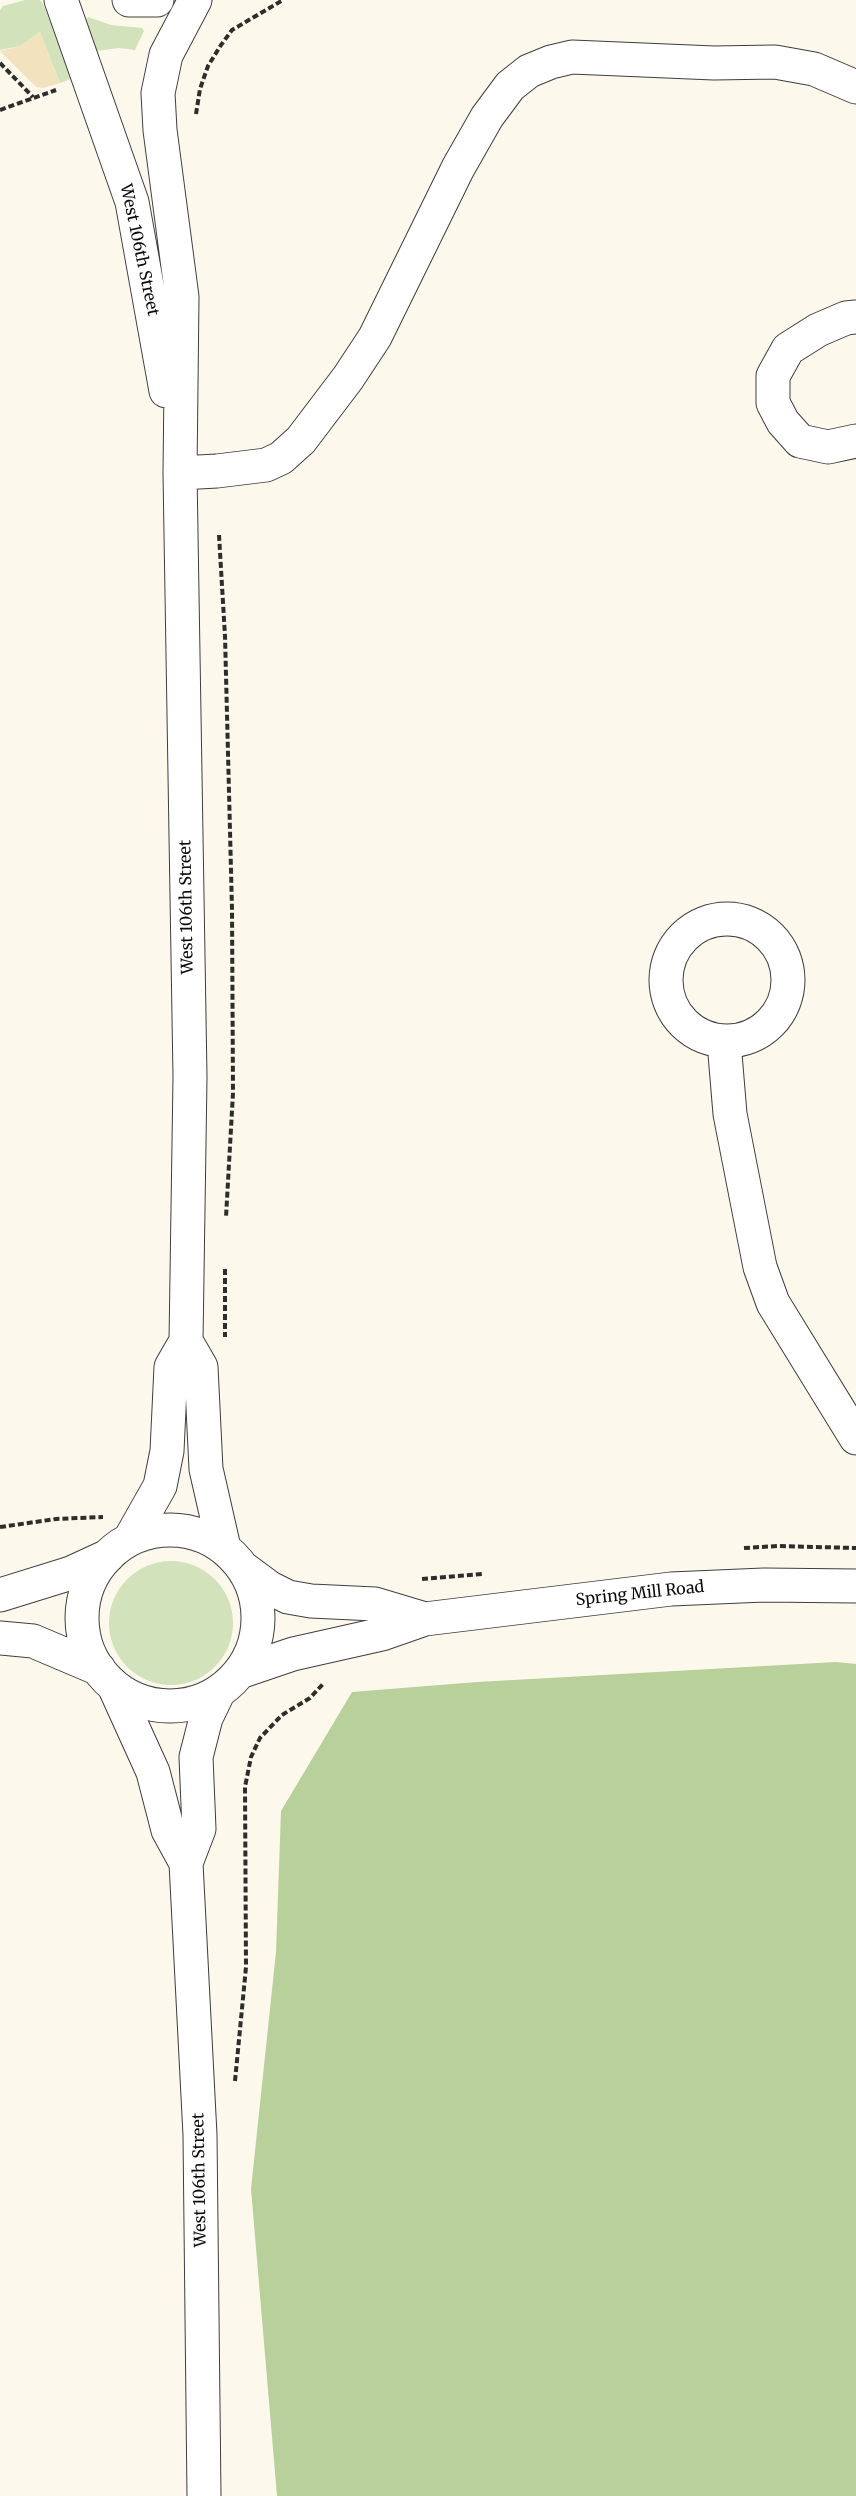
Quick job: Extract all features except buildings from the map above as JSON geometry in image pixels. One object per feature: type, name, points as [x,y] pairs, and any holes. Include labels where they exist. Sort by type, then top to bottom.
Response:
[{"type":"street","name":"West 106th Street","points":[[61,0],[132,202],[180,472]]},
{"type":"street","points":[[129,0],[157,0]]},
{"type":"street","name":"West 106th Street","points":[[115,1537],[160,1486],[167,1451],[171,1367],[186,1341],[190,1077],[180,472],[182,297],[160,130],[158,93],[166,55],[195,0]]},
{"type":"street","points":[[180,472],[217,471],[266,465],[281,458],[301,440],[348,378],[375,337],[458,168],[487,117],[510,86],[529,71],[572,57],[714,63],[775,63],[814,69],[856,87]]},
{"type":"street","points":[[856,317],[846,318],[818,330],[788,349],[773,376],[773,403],[783,422],[800,441],[828,447],[856,441]]},
{"type":"street","points":[[724,1042],[730,1114],[760,1266],[773,1303],[856,1438]]},
{"type":"street","points":[[0,1638],[33,1641],[106,1678],[133,1698],[154,1705],[177,1706],[199,1701],[230,1681],[250,1656],[259,1620],[257,1602],[252,1584],[234,1558],[206,1469],[201,1367],[186,1341]]},
{"type":"street","points":[[0,1595],[71,1573],[115,1537],[178,1530],[203,1535],[234,1558]]},
{"type":"street","points":[[106,1678],[86,1642],[83,1611],[91,1581],[115,1537]]},
{"type":"street","name":"Spring Mill Road","points":[[234,1558],[270,1588],[288,1596],[311,1601],[375,1604],[425,1619]]},
{"type":"street","name":"Spring Mill Road","points":[[230,1681],[293,1654],[382,1634],[425,1619],[670,1589],[764,1585],[856,1586]]},
{"type":"street","name":"West 106th Street","points":[[106,1678],[153,1772],[168,1830],[186,1863]]},
{"type":"street","name":"West 106th Street","points":[[204,2496],[200,2135],[186,1863],[199,1829],[196,1757],[206,1718],[230,1681]]},
{"type":"path","points":[[200,89],[208,66],[232,30],[283,0]]},
{"type":"path","points":[[0,63],[33,97],[0,111]]},
{"type":"path","points":[[219,528],[225,648],[232,921],[233,1093],[225,1229]]},
{"type":"path","points":[[225,1263],[225,1343]]},
{"type":"path","points":[[0,1527],[56,1519],[115,1537]]},
{"type":"path","points":[[234,2086],[246,1966],[244,1810],[249,1767],[260,1738],[272,1725],[318,1691],[326,1678]]},
{"type":"green space","points":[[25,0],[40,0],[43,4],[73,78],[60,83],[40,32],[20,46],[0,50],[0,10],[3,6]]},
{"type":"green space","points":[[88,17],[111,25],[142,28],[144,31],[135,50],[119,48],[96,51],[85,20]]},
{"type":"green space","points":[[171,1561],[195,1566],[215,1579],[228,1599],[233,1623],[228,1647],[215,1667],[195,1680],[171,1685],[147,1680],[127,1667],[114,1647],[109,1623],[114,1599],[127,1579],[147,1566]]},
{"type":"green space","points":[[836,1662],[856,1664],[856,2496],[277,2496],[251,2189],[276,1952],[281,1811],[352,1692],[477,1682]]},
{"type":"sand","points":[[40,32],[60,83],[43,88],[37,87],[0,51],[20,46]]}]
